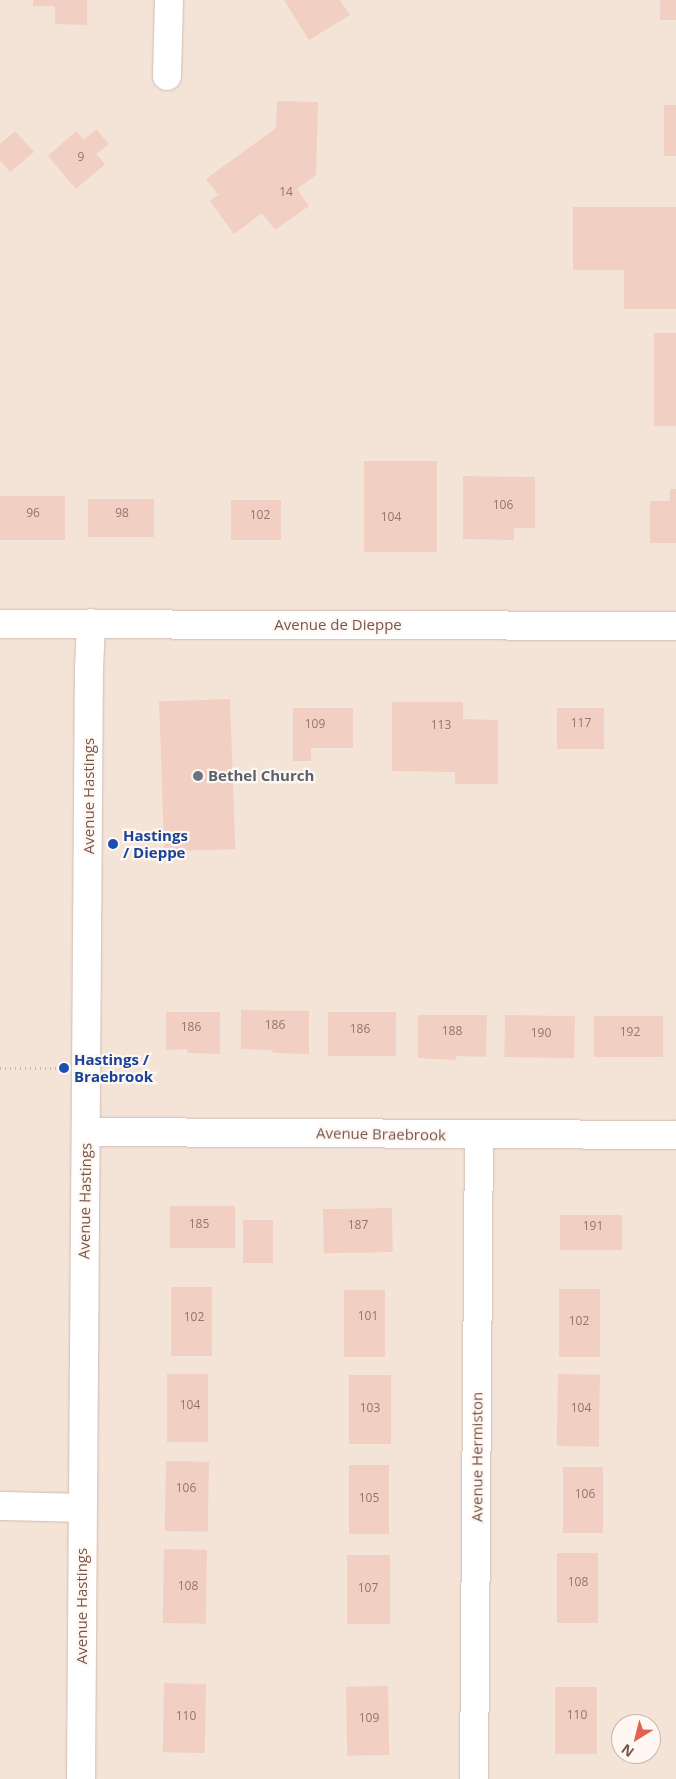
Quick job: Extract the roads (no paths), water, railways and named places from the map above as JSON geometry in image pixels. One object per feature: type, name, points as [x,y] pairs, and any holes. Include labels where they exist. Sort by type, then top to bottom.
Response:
[{"type":"street","points":[[167,76],[169,0]]},
{"type":"street","name":"Avenue Hastings","points":[[81,1779],[89,668],[91,623]]},
{"type":"street","name":"Avenue de Dieppe","points":[[0,624],[676,626]]},
{"type":"street","name":"Avenue Braebrook","points":[[86,1132],[676,1135]]},
{"type":"street","name":"Avenue Hermiston","points":[[474,1779],[480,1135]]},
{"type":"street","points":[[0,1506],[82,1508]]},
{"type":"place","name":"Bethel Church","points":[[198,776]]},
{"type":"place","name":"Hastings / Dieppe","points":[[113,844]]},
{"type":"place","name":"Hastings / Braebrook","points":[[64,1068]]}]
